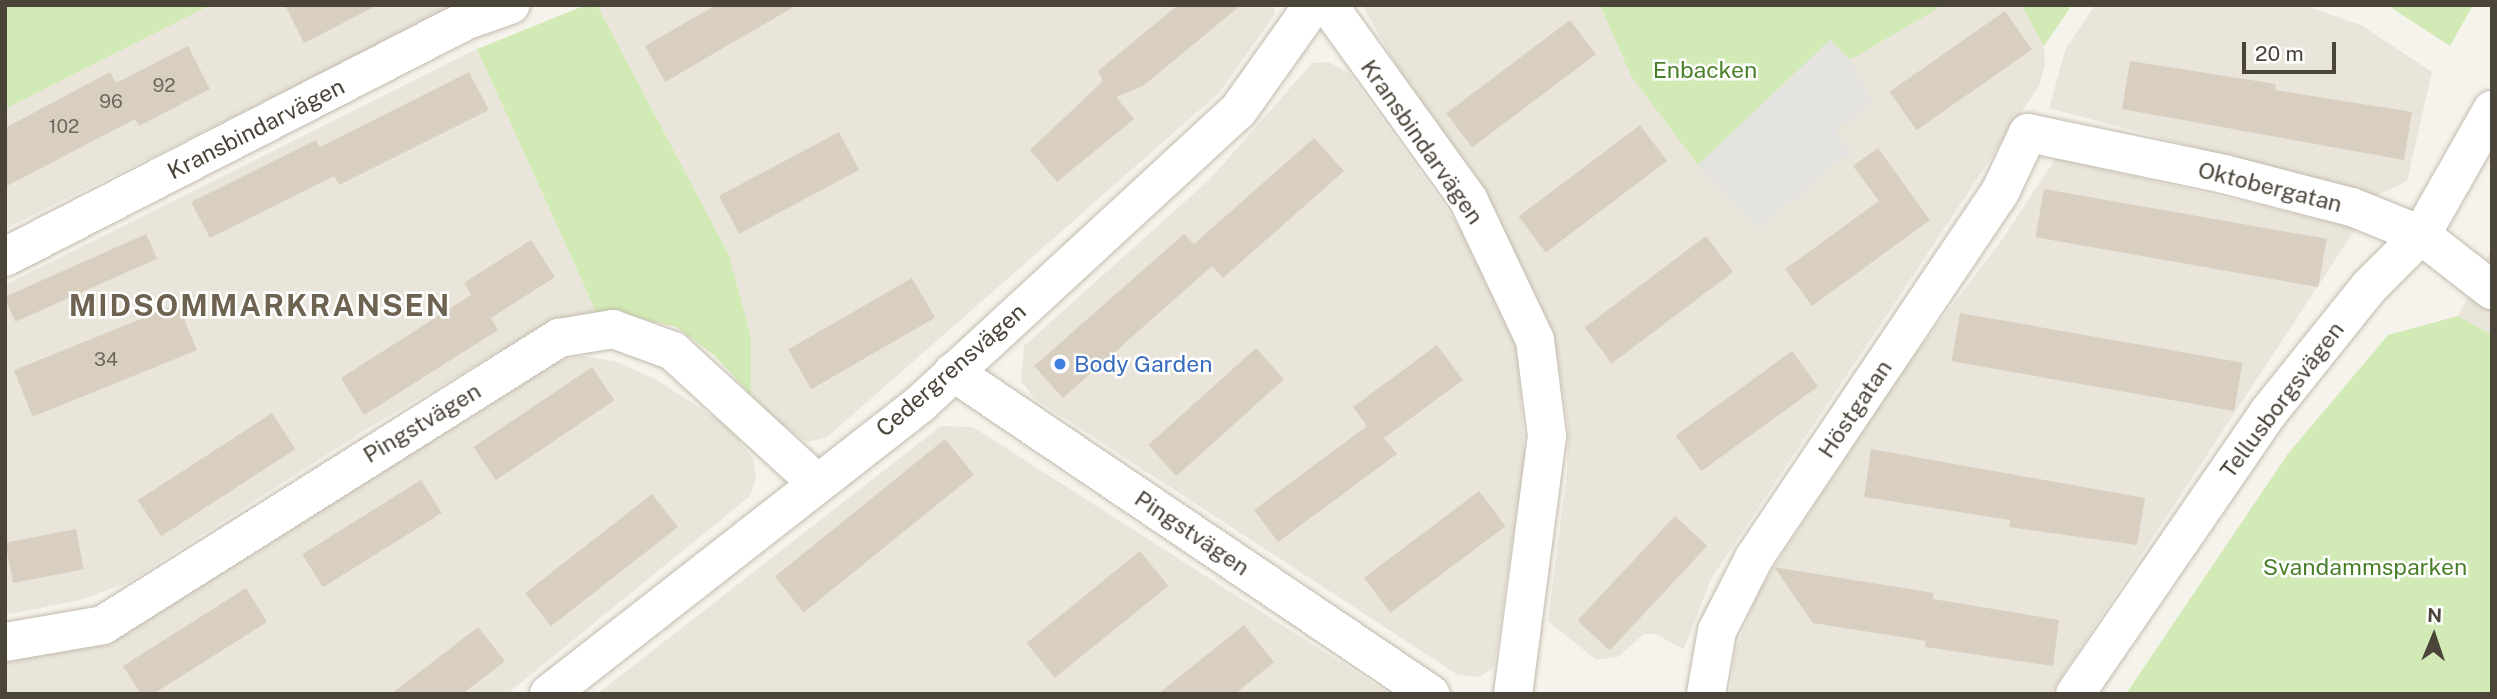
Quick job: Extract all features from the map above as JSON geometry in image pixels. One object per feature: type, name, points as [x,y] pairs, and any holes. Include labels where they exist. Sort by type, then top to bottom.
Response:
[{"type":"street","name":"Kransbindarvägen","points":[[5,257],[467,20],[510,5]]},
{"type":"street","name":"Cedergrensvägen","points":[[550,694],[953,372],[1238,111],[1313,5]]},
{"type":"street","name":"Kransbindarvägen","points":[[1328,5],[1468,199],[1535,340],[1547,436],[1513,694]]},
{"type":"street","name":"Tellusborgsvägen","points":[[2075,694],[2268,412],[2369,287],[2421,235],[2492,110]]},
{"type":"street","name":"Oktobergatan","points":[[2028,134],[2224,174],[2339,204],[2421,235],[2492,290]]},
{"type":"street","name":"Höstgatan","points":[[1706,694],[1717,631],[1754,558],[2001,190],[2028,134]]},
{"type":"street","name":"Pingstvägen","points":[[5,642],[103,625],[559,338],[612,329],[673,351],[817,483]]},
{"type":"street","name":"Pingstvägen","points":[[953,372],[1430,694]]},
{"type":"shaded area","points":[[211,5],[460,5],[5,229],[5,109]]},
{"type":"shaded area","points":[[597,5],[1274,5],[1275,14],[1219,93],[826,438],[807,442],[774,420],[751,395],[751,337],[729,255]]},
{"type":"shaded area","points":[[1362,5],[1600,5],[1631,76],[1830,40],[1850,60],[1944,5],[2021,5],[2044,46],[2045,64],[2039,86],[1711,579],[1684,649],[1655,634],[1644,634],[1618,657],[1596,660],[1548,621],[1567,472],[1568,428],[1558,359],[1545,323]]},
{"type":"shaded area","points":[[2095,5],[2302,5],[2361,25],[2432,72],[2407,181],[2376,196],[2049,108],[2066,48]]},
{"type":"shaded area","points":[[1830,40],[1850,60],[1872,103],[1836,131],[1850,152],[1758,229],[1698,165]]},
{"type":"shaded area","points":[[477,49],[597,314],[549,323],[365,430],[127,583],[77,601],[5,615],[5,285]]},
{"type":"shaded area","points":[[1328,62],[1348,72],[1461,229],[1517,341],[1525,456],[1494,667],[1480,677],[1458,675],[1035,399],[1021,381],[1024,346],[1210,179],[1312,63]]},
{"type":"shaded area","points":[[2056,158],[2356,228],[2050,694],[1730,694],[1735,652],[1758,592],[1900,374],[2001,241]]},
{"type":"shaded area","points":[[2492,248],[2492,335],[2458,316]]},
{"type":"shaded area","points":[[584,356],[617,362],[657,380],[727,426],[753,458],[756,478],[750,496],[507,694],[5,694],[5,658],[112,638],[559,361]]},
{"type":"shaded area","points":[[941,426],[973,427],[1390,694],[597,694]]},
{"type":"green space","points":[[5,5],[211,5],[5,109]]},
{"type":"green space","points":[[586,5],[597,5],[729,255],[751,337],[751,395],[714,355],[676,327],[630,316],[597,314],[477,49]]},
{"type":"green space","name":"Enbacken","points":[[1600,5],[1944,5],[1850,60],[1830,40],[1698,165],[1631,76]]},
{"type":"green space","points":[[2021,5],[2072,5],[2044,46]]},
{"type":"green space","points":[[2387,5],[2473,5],[2450,46]]},
{"type":"green space","name":"Svandammsparken","points":[[2458,316],[2492,335],[2492,694],[2126,694],[2287,455],[2388,335]]},
{"type":"building","points":[[285,5],[378,5],[304,43]]},
{"type":"building","points":[[716,5],[797,5],[665,82],[645,46]]},
{"type":"building","points":[[1178,5],[1241,5],[1143,86],[1116,97],[1134,119],[1057,182],[1030,150],[1103,81],[1098,71]]},
{"type":"building","points":[[2005,11],[2032,50],[1916,130],[1889,92]]},
{"type":"building","points":[[1570,20],[1596,54],[1472,148],[1446,113]]},
{"type":"building","points":[[188,46],[210,89],[139,126],[135,119],[5,187],[5,128],[110,72],[116,83]]},
{"type":"building","points":[[2130,61],[2276,84],[2275,90],[2412,112],[2404,160],[2122,109]]},
{"type":"building","points":[[469,72],[489,110],[339,185],[334,176],[210,238],[191,202],[316,140],[320,147]]},
{"type":"building","points":[[1640,125],[1667,161],[1546,252],[1519,216]]},
{"type":"building","points":[[839,132],[859,170],[739,234],[719,196]]},
{"type":"building","points":[[1314,138],[1344,171],[1223,278],[1212,266],[1063,398],[1034,366],[1184,234],[1194,244]]},
{"type":"building","points":[[1878,148],[1930,220],[1812,306],[1785,269],[1879,201],[1853,166]]},
{"type":"building","points":[[2044,189],[2327,239],[2318,287],[2035,237]]},
{"type":"building","points":[[146,234],[157,259],[15,322],[5,297]]},
{"type":"building","points":[[1706,236],[1733,272],[1612,363],[1585,327]]},
{"type":"building","points":[[531,240],[555,277],[491,318],[498,330],[364,415],[341,378],[471,295],[464,283]]},
{"type":"building","points":[[912,278],[935,318],[811,389],[788,350]]},
{"type":"building","points":[[178,304],[197,350],[33,417],[14,370]]},
{"type":"building","points":[[1960,313],[2243,363],[2234,411],[1951,361]]},
{"type":"building","points":[[1437,345],[1463,380],[1384,438],[1397,454],[1278,542],[1254,510],[1367,426],[1353,407]]},
{"type":"building","points":[[1256,348],[1284,379],[1176,476],[1148,445]]},
{"type":"building","points":[[1792,351],[1818,387],[1701,471],[1676,436]]},
{"type":"building","points":[[592,367],[614,400],[496,480],[473,447]]},
{"type":"building","points":[[272,413],[295,449],[161,536],[138,500]]},
{"type":"building","points":[[945,439],[974,475],[804,613],[775,577]]},
{"type":"building","points":[[1871,449],[2145,498],[2137,545],[2009,527],[2010,520],[1864,497]]},
{"type":"building","points":[[421,480],[442,513],[323,587],[302,554]]},
{"type":"building","points":[[1479,491],[1505,526],[1390,613],[1364,578]]},
{"type":"building","points":[[652,494],[678,527],[551,626],[525,593]]},
{"type":"building","points":[[1675,516],[1707,546],[1610,651],[1577,621]]},
{"type":"building","points":[[76,529],[84,569],[13,583],[5,543]]},
{"type":"building","points":[[1140,551],[1168,586],[1055,678],[1027,643]]},
{"type":"building","points":[[1774,567],[1934,593],[1933,599],[2059,620],[2053,666],[1925,647],[1926,641],[1813,623]]},
{"type":"building","points":[[246,588],[267,622],[153,694],[141,694],[123,666]]},
{"type":"building","points":[[1244,625],[1274,662],[1235,694],[1158,694]]},
{"type":"building","points":[[478,627],[505,661],[478,682],[462,694],[391,694]]},
{"type":"place","name":"Body Garden","points":[[1060,364]]},
{"type":"district","name":"MIDSOMMARKRANSEN","points":[[260,305]]}]
